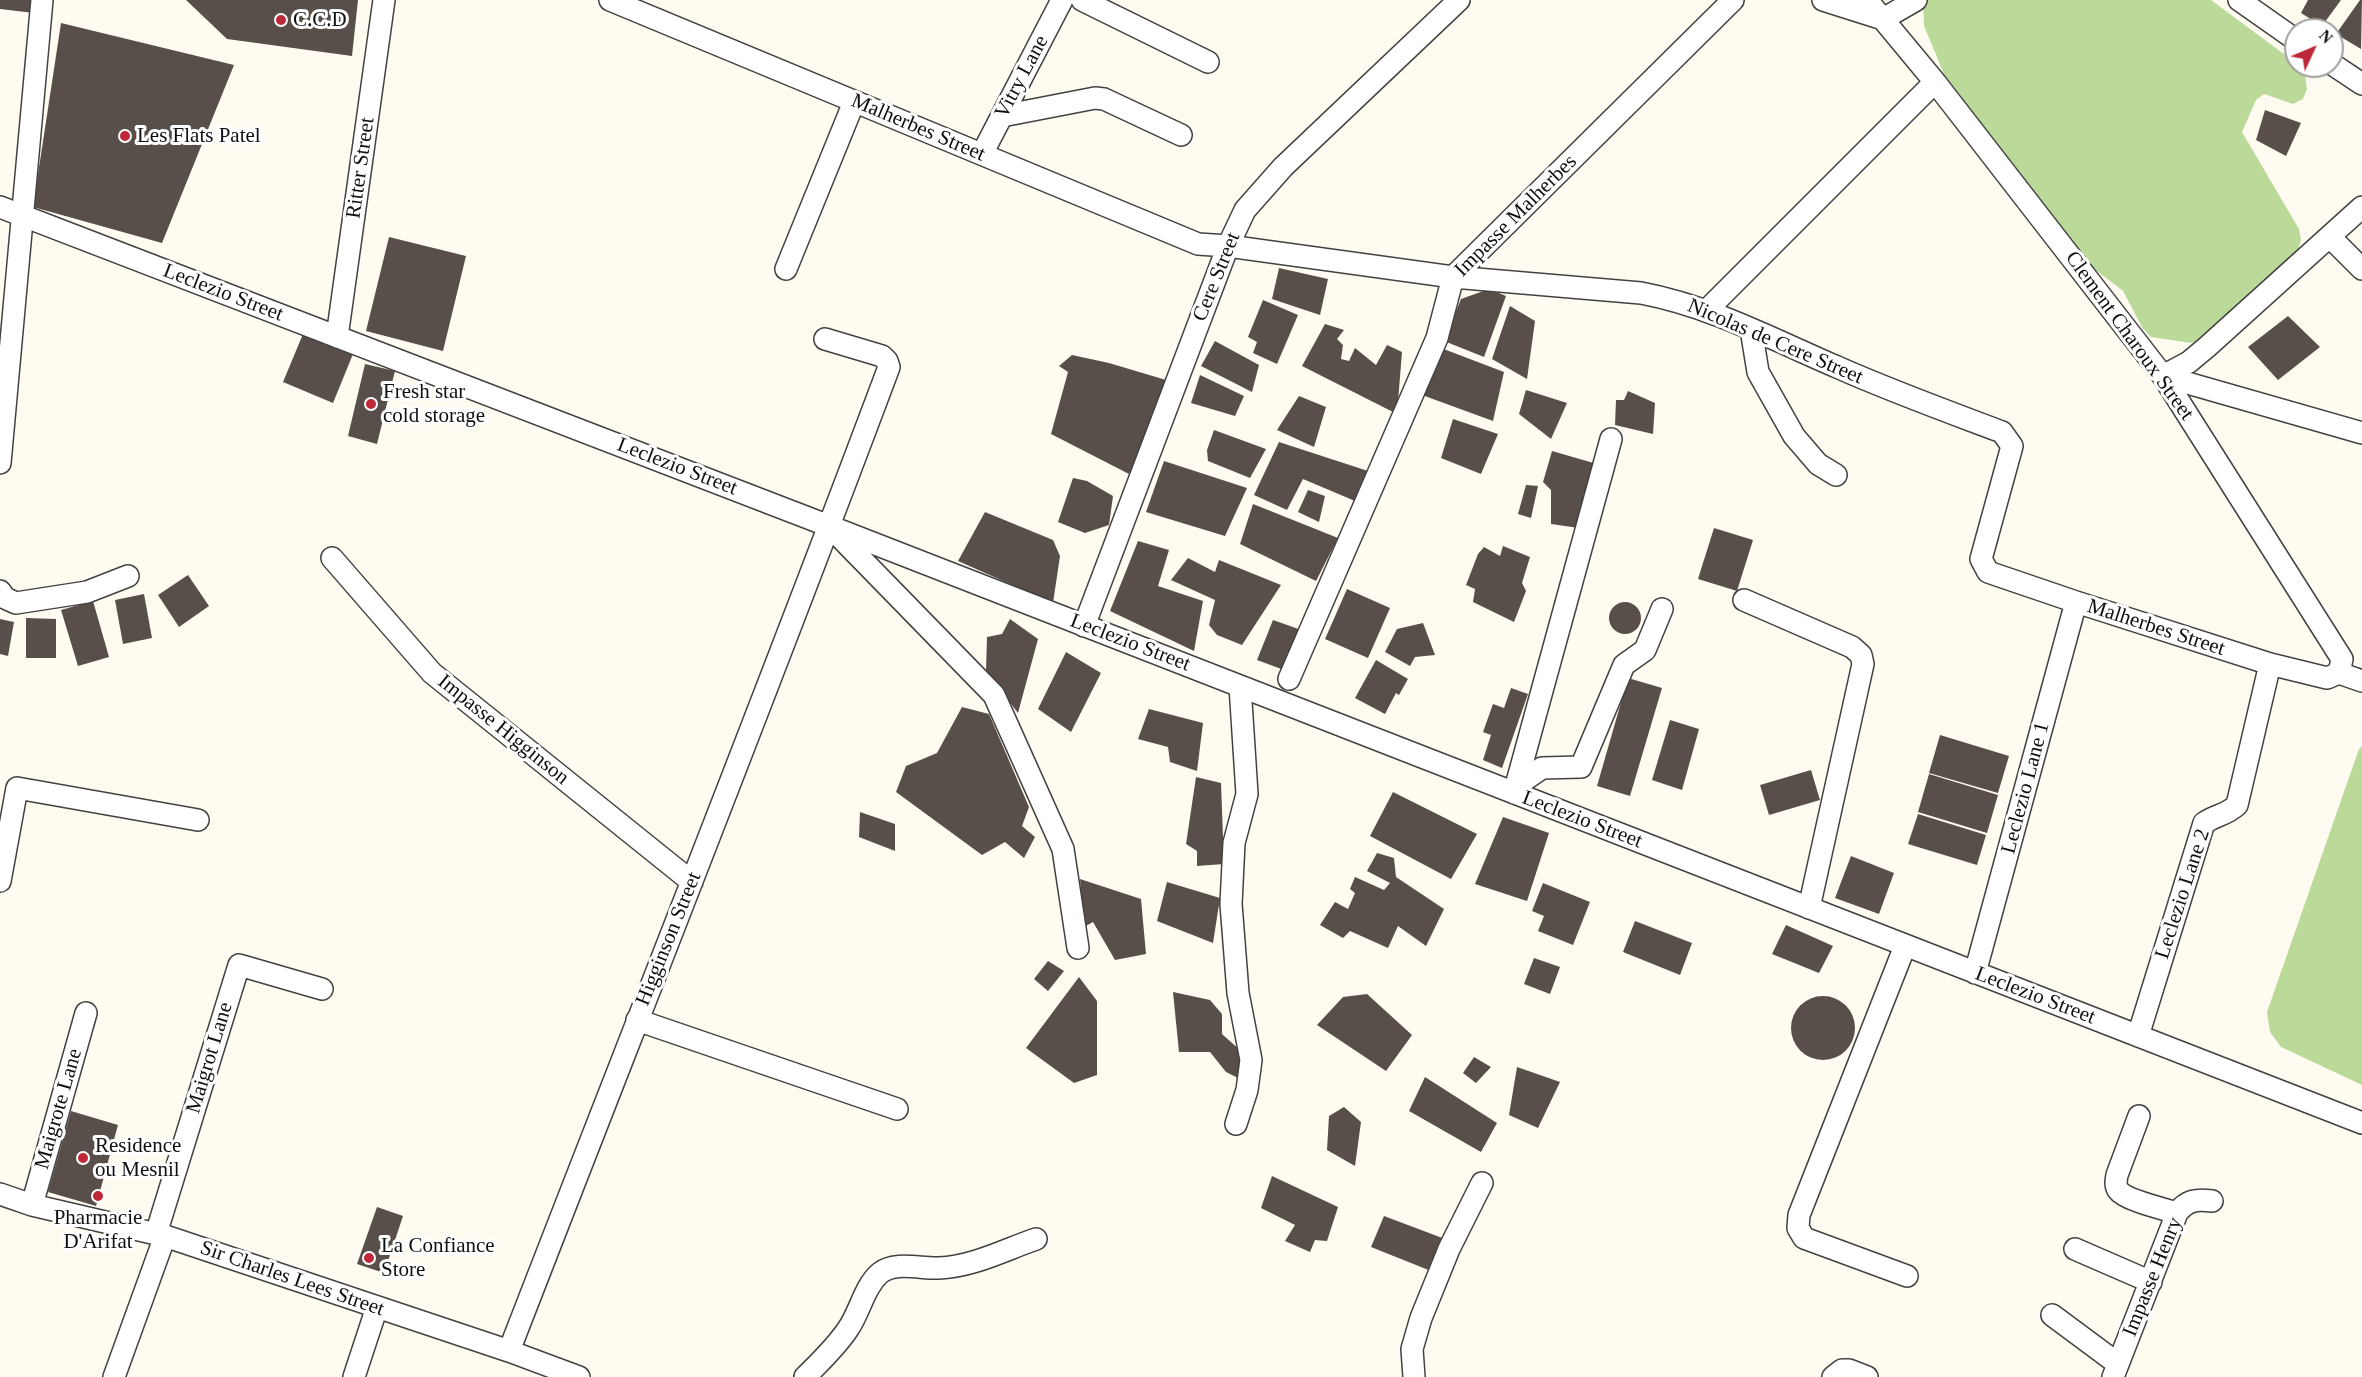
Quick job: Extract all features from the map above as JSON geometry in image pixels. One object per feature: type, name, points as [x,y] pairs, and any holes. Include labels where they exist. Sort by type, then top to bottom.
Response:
[{"type":"street","points":[[0,463],[42,0]]},
{"type":"street","name":"Ritter Street","points":[[337,337],[384,0]]},
{"type":"street","name":"Malherbes Street","points":[[610,0],[650,8],[854,102],[1198,244],[1228,246]]},
{"type":"street","name":"Vitry Lane","points":[[982,154],[1062,0]]},
{"type":"street","points":[[1082,0],[1208,62]]},
{"type":"street","name":"Cere Street","points":[[1084,626],[1228,246],[1245,210],[1283,167],[1459,0]]},
{"type":"street","name":"Impasse Malherbes","points":[[1289,679],[1437,338],[1453,277],[1733,0]]},
{"type":"street","points":[[1823,0],[1883,20],[1916,0]]},
{"type":"street","name":"Clement Charoux Street","points":[[1867,0],[1935,82],[2163,376],[2342,659],[2339,673]]},
{"type":"street","points":[[2239,0],[2284,32]]},
{"type":"street","points":[[2344,72],[2362,84]]},
{"type":"street","points":[[1707,310],[1935,82]]},
{"type":"street","points":[[1002,116],[1095,98],[1104,99],[1181,135]]},
{"type":"street","points":[[786,269],[854,102]]},
{"type":"street","name":"Leclezio Street","points":[[0,207],[1240,686],[1515,789],[1905,946],[2362,1123]]},
{"type":"street","points":[[2163,376],[2189,362],[2207,347],[2362,207]]},
{"type":"street","points":[[2330,237],[2362,269]]},
{"type":"street","name":"Nicolas de Cere Street","points":[[1228,246],[1453,277],[1641,293],[1670,299],[1707,310],[1881,386],[2002,432],[2012,446],[1981,559]]},
{"type":"street","points":[[1751,329],[1758,372],[1794,436],[1818,464],[1836,475]]},
{"type":"street","name":"Higginson Street","points":[[509,1351],[830,526],[889,367],[882,356],[825,339]]},
{"type":"street","points":[[2163,376],[2362,434]]},
{"type":"street","points":[[1515,789],[1611,439]]},
{"type":"street","points":[[830,526],[994,695],[1063,849],[1078,948]]},
{"type":"street","name":"Impasse Higginson","points":[[332,558],[432,673],[692,882]]},
{"type":"street","name":"Malherbes Street","points":[[1981,559],[1988,572],[2270,664],[2327,678],[2339,673]]},
{"type":"street","points":[[0,591],[16,603],[87,592],[128,576]]},
{"type":"street","points":[[1744,600],[1852,647],[1861,655],[1863,664],[1809,908]]},
{"type":"street","name":"Leclezio Lane 1","points":[[1975,973],[2076,602]]},
{"type":"street","points":[[1515,789],[1542,768],[1581,767],[1624,665],[1645,650],[1662,609]]},
{"type":"street","name":"Leclezio Lane 2","points":[[2138,1036],[2204,823],[2214,816],[2227,815],[2237,805],[2270,664]]},
{"type":"street","points":[[2339,673],[2362,681]]},
{"type":"street","points":[[1236,1124],[1247,1090],[1251,1060],[1238,993],[1231,904],[1234,843],[1247,794],[1240,686]]},
{"type":"street","points":[[0,881],[17,788],[198,820]]},
{"type":"street","points":[[1905,946],[1799,1215],[1798,1228],[1804,1238],[1907,1276]]},
{"type":"street","name":"Maigrot Lane","points":[[161,1235],[239,965],[322,989]]},
{"type":"street","name":"Maigrote Lane","points":[[32,1205],[86,1013]]},
{"type":"street","points":[[637,1020],[897,1109]]},
{"type":"street","points":[[2139,1116],[2117,1175],[2115,1183],[2118,1191],[2126,1196],[2177,1213]]},
{"type":"street","points":[[1414,1377],[1412,1349],[1421,1318],[1449,1249],[1482,1183]]},
{"type":"street","name":"Sir Charles Lees Street","points":[[0,1194],[32,1205],[161,1235],[509,1351],[579,1377]]},
{"type":"street","name":"Impasse Henry","points":[[2116,1370],[2177,1213],[2183,1205],[2192,1201],[2212,1201]]},
{"type":"street","points":[[114,1377],[161,1235]]},
{"type":"street","points":[[805,1377],[827,1356],[849,1328],[874,1280],[881,1272],[892,1267],[939,1268],[976,1262],[1036,1239]]},
{"type":"street","points":[[2075,1249],[2151,1282]]},
{"type":"street","points":[[354,1377],[377,1307]]},
{"type":"street","points":[[2052,1315],[2116,1370]]},
{"type":"street","points":[[1833,1377],[1842,1370],[1849,1370],[1867,1377]]},
{"type":"green space","points":[[1923,0],[2211,0],[2284,54],[2284,78],[2305,78],[2307,89],[2303,99],[2293,104],[2264,94],[2256,100],[2242,132],[2299,229],[2301,240],[2298,250],[2272,283],[2211,337],[2191,343],[2151,337],[2143,329],[2123,291],[2097,271],[2066,261],[1957,105],[1924,26]]},
{"type":"green space","points":[[2362,746],[2362,1085],[2281,1047],[2270,1032],[2267,1012],[2359,749]]},
{"type":"building","points":[[0,0],[35,0],[34,13],[0,9]]},
{"type":"building","name":"C.C.D","points":[[186,0],[358,0],[352,56],[227,39]]},
{"type":"building","points":[[2308,0],[2341,0],[2328,18],[2309,18],[2301,13]]},
{"type":"building","points":[[2362,0],[2361,49],[2344,39],[2344,23]]},
{"type":"building","name":"Les Flats Patel","points":[[61,23],[234,65],[162,243],[33,207]]},
{"type":"building","points":[[2265,110],[2301,123],[2286,156],[2256,140]]},
{"type":"building","points":[[389,237],[466,256],[443,351],[366,331]]},
{"type":"building","points":[[1279,268],[1328,279],[1320,315],[1272,299]]},
{"type":"building","points":[[1489,289],[1506,296],[1484,357],[1444,341],[1461,299]]},
{"type":"building","points":[[1263,300],[1298,315],[1277,364],[1253,353],[1257,342],[1248,337]]},
{"type":"building","points":[[1510,306],[1535,321],[1527,379],[1492,359]]},
{"type":"building","points":[[2288,316],[2320,347],[2278,380],[2248,347]]},
{"type":"building","points":[[1325,324],[1344,330],[1337,339],[1343,345],[1341,359],[1349,361],[1355,348],[1376,365],[1387,345],[1402,352],[1397,414],[1302,366]]},
{"type":"building","points":[[303,334],[353,354],[333,403],[283,382]]},
{"type":"building","points":[[1215,341],[1259,365],[1252,392],[1201,366]]},
{"type":"building","points":[[1441,348],[1504,372],[1493,421],[1422,395]]},
{"type":"building","points":[[1072,355],[1166,380],[1131,475],[1051,434],[1068,372],[1059,366]]},
{"type":"building","name":"Fresh star cold storage","points":[[365,364],[395,371],[377,444],[348,436]]},
{"type":"building","points":[[1200,375],[1244,396],[1235,416],[1191,403]]},
{"type":"building","points":[[1526,390],[1567,403],[1551,439],[1519,414]]},
{"type":"building","points":[[1628,391],[1655,403],[1653,434],[1615,425],[1616,400],[1624,400]]},
{"type":"building","points":[[1299,396],[1326,407],[1314,447],[1277,430]]},
{"type":"building","points":[[1453,419],[1498,434],[1481,474],[1441,458]]},
{"type":"building","points":[[1214,430],[1266,449],[1250,478],[1208,461],[1207,450]]},
{"type":"building","points":[[1279,442],[1368,471],[1355,501],[1303,479],[1287,510],[1254,495]]},
{"type":"building","points":[[1552,451],[1597,464],[1579,528],[1551,524],[1551,490],[1543,482]]},
{"type":"building","points":[[1164,461],[1247,488],[1225,536],[1146,512]]},
{"type":"building","points":[[1073,478],[1087,481],[1113,496],[1109,525],[1085,533],[1058,522]]},
{"type":"building","points":[[1526,485],[1538,486],[1531,518],[1518,514]]},
{"type":"building","points":[[1308,490],[1325,496],[1319,522],[1298,512]]},
{"type":"building","points":[[1253,504],[1338,538],[1316,581],[1240,544]]},
{"type":"building","points":[[985,512],[1053,540],[1060,556],[1053,603],[958,561]]},
{"type":"building","points":[[1714,528],[1753,540],[1737,591],[1698,579]]},
{"type":"building","points":[[1138,541],[1169,550],[1158,586],[1203,601],[1194,651],[1110,611]]},
{"type":"building","points":[[1503,546],[1530,557],[1522,583],[1526,591],[1514,622],[1473,602],[1475,589],[1466,585],[1478,554],[1484,547],[1500,556]]},
{"type":"building","points":[[1188,558],[1215,572],[1219,560],[1281,585],[1242,645],[1217,635],[1209,625],[1215,600],[1171,580]]},
{"type":"building","points":[[188,575],[209,606],[179,627],[158,595]]},
{"type":"building","points":[[1347,589],[1390,608],[1368,658],[1325,639]]},
{"type":"building","points":[[144,594],[152,638],[123,644],[115,600]]},
{"type":"building","points":[[93,601],[109,657],[78,666],[61,610]]},
{"type":"building","points":[[1625,602],[1637,606],[1641,618],[1637,630],[1625,634],[1613,630],[1609,618],[1613,606]]},
{"type":"building","points":[[26,618],[56,619],[56,658],[26,658]]},
{"type":"building","points":[[0,619],[14,622],[8,656],[0,654]]},
{"type":"building","points":[[1010,619],[1038,639],[1018,713],[986,671],[987,637],[1002,634]]},
{"type":"building","points":[[1273,620],[1307,632],[1284,670],[1257,660]]},
{"type":"building","points":[[1423,623],[1435,655],[1415,657],[1410,666],[1385,652],[1397,629]]},
{"type":"building","points":[[1066,652],[1101,673],[1071,732],[1038,709]]},
{"type":"building","points":[[1376,660],[1408,679],[1399,695],[1396,693],[1385,714],[1355,698]]},
{"type":"building","points":[[1628,678],[1662,688],[1630,796],[1597,786]]},
{"type":"building","points":[[1511,688],[1528,694],[1502,768],[1483,760],[1491,735],[1483,732],[1493,704],[1504,708]]},
{"type":"building","points":[[962,707],[989,714],[1029,807],[1022,826],[1035,837],[1024,858],[1005,842],[982,855],[896,792],[906,766],[937,753]]},
{"type":"building","points":[[1149,709],[1203,723],[1197,771],[1170,762],[1168,747],[1138,739]]},
{"type":"building","points":[[1670,720],[1699,729],[1682,790],[1652,780]]},
{"type":"building","points":[[1940,735],[2009,756],[1998,793],[1929,773]]},
{"type":"building","points":[[1811,770],[1820,800],[1769,815],[1760,785]]},
{"type":"building","points":[[1929,774],[1998,795],[1987,833],[1918,812]]},
{"type":"building","points":[[1196,777],[1221,783],[1224,864],[1197,866],[1197,851],[1186,844]]},
{"type":"building","points":[[1393,792],[1477,834],[1451,879],[1370,836]]},
{"type":"building","points":[[860,812],[895,824],[895,851],[859,837]]},
{"type":"building","points":[[1918,814],[1986,835],[1977,865],[1908,844]]},
{"type":"building","points":[[1503,817],[1549,833],[1527,901],[1475,884]]},
{"type":"building","points":[[1377,853],[1394,858],[1396,877],[1444,909],[1426,946],[1398,926],[1388,948],[1350,931],[1343,938],[1320,925],[1335,902],[1348,909],[1355,893],[1350,889],[1355,877],[1384,890],[1390,883],[1367,871]]},
{"type":"building","points":[[1851,856],[1894,873],[1879,914],[1835,898]]},
{"type":"building","points":[[1080,879],[1141,899],[1146,954],[1115,960],[1093,922],[1084,927]]},
{"type":"building","points":[[1167,882],[1220,898],[1213,943],[1157,921]]},
{"type":"building","points":[[1543,883],[1590,902],[1573,945],[1538,931],[1544,916],[1532,911]]},
{"type":"building","points":[[1635,921],[1692,943],[1680,975],[1623,952]]},
{"type":"building","points":[[1786,925],[1833,946],[1819,973],[1772,954]]},
{"type":"building","points":[[1534,958],[1560,967],[1550,994],[1524,984]]},
{"type":"building","points":[[1048,961],[1064,971],[1048,991],[1034,979]]},
{"type":"building","points":[[1079,977],[1097,1001],[1097,1075],[1074,1083],[1026,1048]]},
{"type":"building","points":[[1173,992],[1210,1000],[1222,1014],[1222,1034],[1241,1051],[1246,1082],[1226,1072],[1210,1052],[1179,1052]]},
{"type":"building","points":[[1367,994],[1412,1035],[1386,1071],[1317,1025],[1343,997]]},
{"type":"building","points":[[1817,996],[1829,996],[1846,1005],[1853,1016],[1855,1028],[1853,1040],[1846,1051],[1829,1060],[1817,1060],[1805,1055],[1796,1046],[1791,1034],[1791,1022],[1796,1010],[1805,1001]]},
{"type":"building","points":[[1474,1057],[1491,1067],[1476,1083],[1463,1073]]},
{"type":"building","points":[[1517,1067],[1560,1082],[1538,1128],[1509,1115]]},
{"type":"building","points":[[1425,1077],[1497,1123],[1481,1152],[1409,1111]]},
{"type":"building","points":[[1344,1107],[1361,1122],[1355,1166],[1327,1150],[1329,1116]]},
{"type":"building","name":"Residence ou Mesnil","points":[[71,1111],[118,1125],[96,1206],[48,1192]]},
{"type":"building","points":[[1272,1176],[1338,1207],[1327,1241],[1315,1240],[1310,1252],[1285,1241],[1295,1225],[1261,1208]]},
{"type":"building","points":[[377,1207],[403,1216],[384,1273],[357,1264]]},
{"type":"building","points":[[1384,1216],[1445,1239],[1436,1273],[1371,1247]]},
{"type":"place","name":"C.C.D","points":[[281,20]]},
{"type":"place","name":"Les Flats Patel","points":[[125,136]]},
{"type":"place","name":"Fresh star cold storage","points":[[371,404]]},
{"type":"place","name":"Residence ou Mesnil","points":[[83,1158]]},
{"type":"place","name":"Pharmacie D'Arifat","points":[[98,1196]]},
{"type":"place","name":"La Confiance Store","points":[[369,1258]]}]
